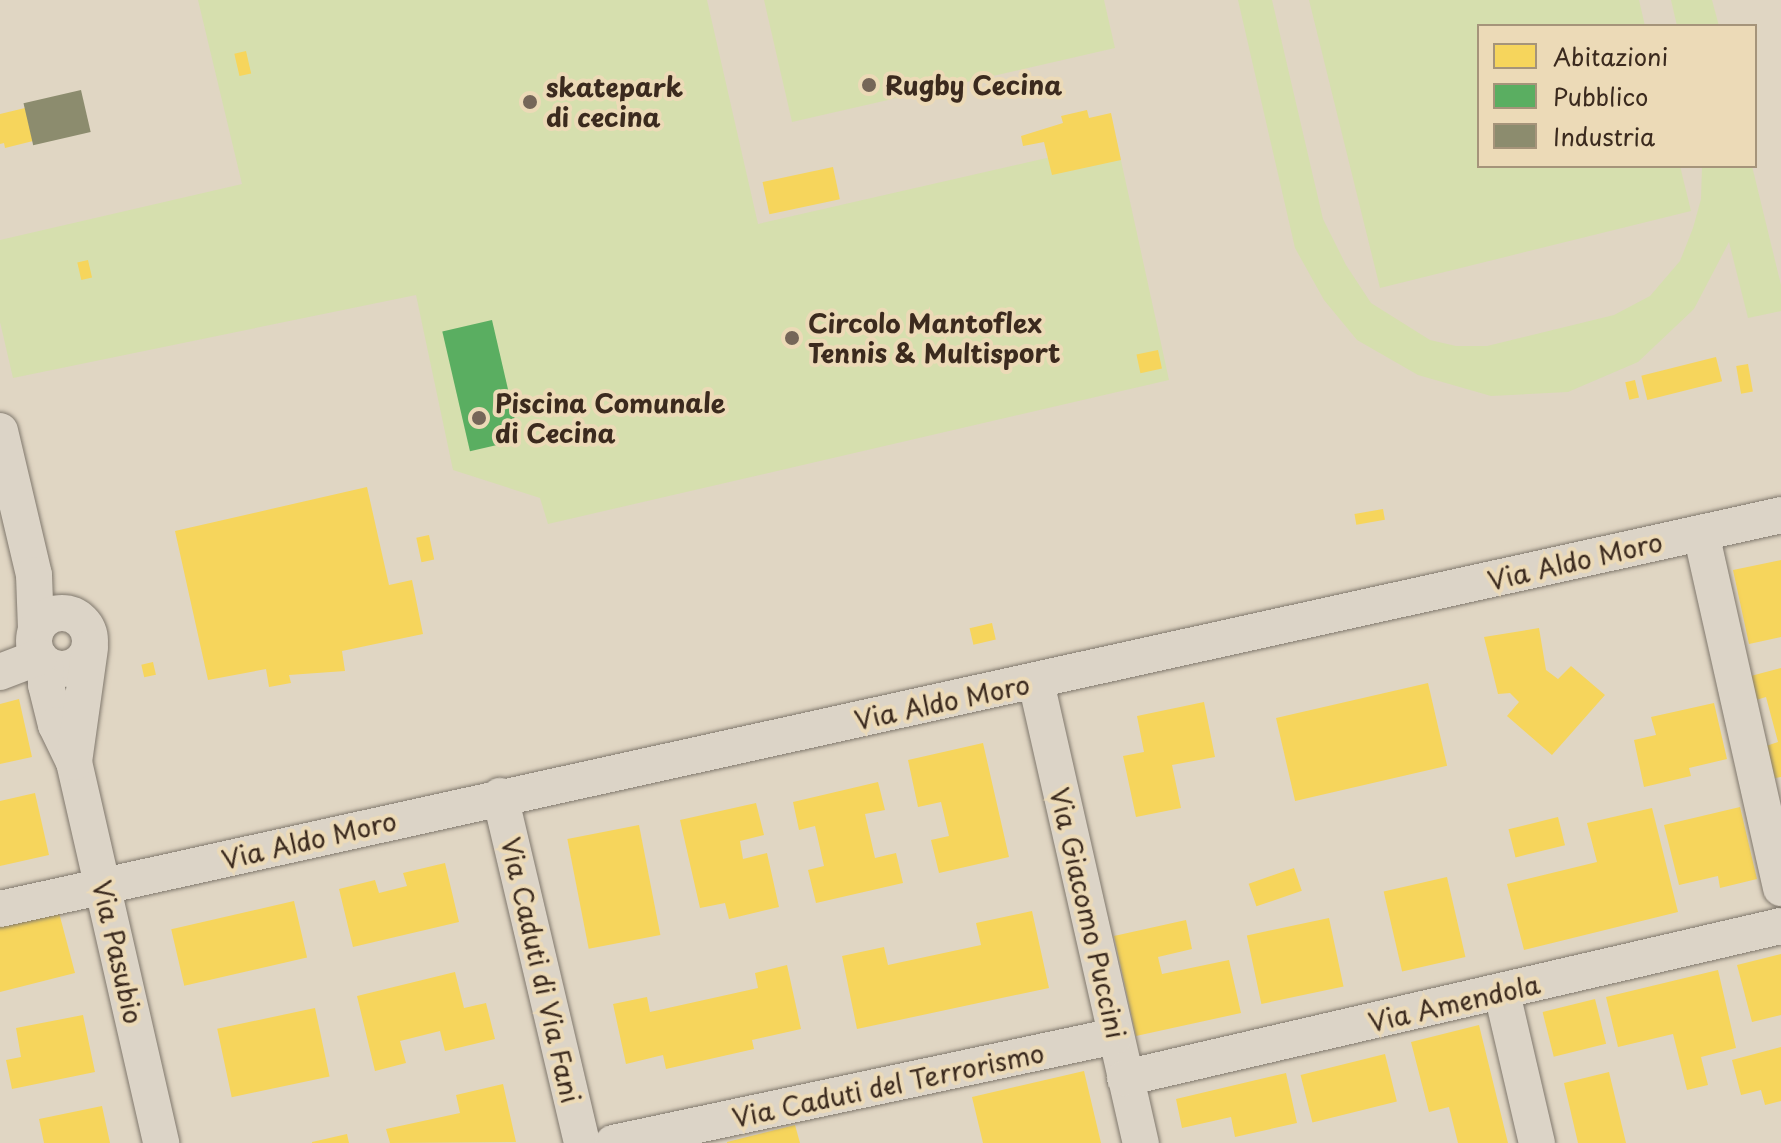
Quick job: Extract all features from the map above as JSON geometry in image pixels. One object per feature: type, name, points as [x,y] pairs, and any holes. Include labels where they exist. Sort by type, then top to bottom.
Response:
[{"type":"street","name":"Via Pasubio","points":[[0,431],[34,575],[46,685],[56,725],[74,762],[161,1143]]},
{"type":"street","name":"Via Aldo Moro","points":[[0,909],[1781,515]]},
{"type":"street","points":[[1701,533],[1781,888]]},
{"type":"street","name":"Via Pasubio","points":[[27,541],[83,632],[74,762]]},
{"type":"street","points":[[0,672],[40,651],[49,616],[58,613],[83,632],[80,664],[72,668],[63,670],[40,651]]},
{"type":"street","name":"Via Giacomo Puccini","points":[[1036,682],[1141,1143]]},
{"type":"street","name":"Via Caduti di Via Fani","points":[[500,796],[582,1143]]},
{"type":"street","name":"Via Amendola","points":[[1125,1078],[1781,926]]},
{"type":"street","points":[[1502,993],[1537,1143]]},
{"type":"street","name":"Via Caduti del Terrorismo","points":[[613,1143],[1115,1036]]},
{"type":"green space","points":[[198,0],[707,0],[758,224],[1117,142],[1169,380],[548,524],[540,498],[453,470],[416,295],[13,378],[0,322],[0,240],[242,184]]},
{"type":"green space","name":"Rugby Cecina","points":[[764,0],[1104,0],[1115,48],[792,122]]},
{"type":"green space","points":[[1238,0],[1272,0],[1323,219],[1346,265],[1371,303],[1430,340],[1456,346],[1487,346],[1614,315],[1650,296],[1680,261],[1701,199],[1702,168],[1752,168],[1781,285],[1781,311],[1748,318],[1729,242],[1694,309],[1638,362],[1568,392],[1491,396],[1418,375],[1357,340],[1324,300],[1295,248]]},
{"type":"green space","points":[[1309,0],[1639,0],[1645,24],[1477,24],[1477,168],[1680,168],[1691,211],[1380,288]]},
{"type":"green space","points":[[1671,0],[1712,0],[1718,24],[1677,24]]},
{"type":"building: Abitazioni","points":[[246,51],[251,73],[239,76],[234,54]]},
{"type":"building: Abitazioni","points":[[25,108],[33,141],[5,148],[4,143],[0,144],[0,114]]},
{"type":"building: Abitazioni","points":[[1087,110],[1089,118],[1111,113],[1121,160],[1052,175],[1044,142],[1023,146],[1021,136],[1063,123],[1061,116]]},
{"type":"building: Abitazioni","points":[[833,167],[840,199],[769,214],[763,182]]},
{"type":"building: Abitazioni","points":[[88,260],[92,278],[81,280],[77,262]]},
{"type":"building: Abitazioni","points":[[1158,350],[1162,369],[1140,373],[1136,355]]},
{"type":"building: Abitazioni","points":[[1716,357],[1722,381],[1647,400],[1641,376]]},
{"type":"building: Abitazioni","points":[[1748,364],[1753,392],[1741,394],[1736,366]]},
{"type":"building: Abitazioni","points":[[1635,380],[1639,398],[1629,400],[1625,382]]},
{"type":"building: Abitazioni","points":[[367,487],[389,585],[412,580],[423,634],[342,651],[345,671],[289,675],[291,683],[269,687],[266,669],[208,680],[175,531]]},
{"type":"building: Abitazioni","points":[[1383,509],[1385,520],[1356,525],[1354,514]]},
{"type":"building: Abitazioni","points":[[429,535],[434,559],[421,562],[416,538]]},
{"type":"building: Abitazioni","points":[[1781,560],[1781,637],[1749,644],[1733,570]]},
{"type":"building: Abitazioni","points":[[992,623],[996,640],[973,645],[970,628]]},
{"type":"building: Abitazioni","points":[[1539,628],[1546,670],[1558,679],[1571,666],[1605,695],[1552,755],[1507,716],[1519,702],[1510,693],[1498,694],[1484,637]]},
{"type":"building: Abitazioni","points":[[153,662],[156,675],[144,677],[141,665]]},
{"type":"building: Abitazioni","points":[[1781,668],[1781,777],[1775,778],[1766,746],[1778,742],[1766,697],[1753,701],[1747,677]]},
{"type":"building: Abitazioni","points":[[1428,683],[1447,766],[1295,801],[1276,718]]},
{"type":"building: Abitazioni","points":[[19,699],[32,757],[0,764],[0,704]]},
{"type":"building: Abitazioni","points":[[1204,702],[1215,757],[1172,765],[1181,808],[1136,817],[1123,756],[1144,752],[1137,716]]},
{"type":"building: Abitazioni","points":[[1714,703],[1727,759],[1689,768],[1691,776],[1644,787],[1634,740],[1656,735],[1651,717]]},
{"type":"building: Abitazioni","points":[[983,743],[1009,857],[939,873],[931,840],[949,836],[941,802],[918,807],[908,760]]},
{"type":"building: Abitazioni","points":[[878,782],[885,810],[865,814],[875,858],[896,853],[903,883],[816,903],[808,870],[824,866],[815,826],[799,830],[793,802]]},
{"type":"building: Abitazioni","points":[[35,793],[49,855],[0,866],[0,801]]},
{"type":"building: Abitazioni","points":[[756,803],[764,835],[740,841],[743,859],[767,853],[779,907],[729,919],[725,903],[700,908],[680,820]]},
{"type":"building: Abitazioni","points":[[1740,807],[1757,879],[1720,888],[1718,876],[1679,885],[1664,825]]},
{"type":"building: Abitazioni","points":[[1652,808],[1678,912],[1524,950],[1507,884],[1597,862],[1587,823]]},
{"type":"building: Abitazioni","points":[[1558,817],[1565,845],[1516,857],[1509,829]]},
{"type":"building: Abitazioni","points":[[639,825],[660,935],[589,949],[567,839]]},
{"type":"building: Abitazioni","points":[[445,863],[459,922],[353,947],[339,889],[375,880],[379,893],[407,886],[403,873]]},
{"type":"building: Abitazioni","points":[[1294,868],[1302,891],[1256,906],[1249,884]]},
{"type":"building: Abitazioni","points":[[1447,877],[1465,957],[1402,972],[1384,892]]},
{"type":"building: Abitazioni","points":[[294,901],[307,958],[184,986],[171,929]]},
{"type":"building: Abitazioni","points":[[58,909],[75,973],[0,992],[0,924]]},
{"type":"building: Abitazioni","points":[[1032,911],[1049,988],[857,1029],[842,956],[884,947],[888,965],[981,945],[976,923]]},
{"type":"building: Abitazioni","points":[[1329,918],[1344,986],[1261,1004],[1247,935]]},
{"type":"building: Abitazioni","points":[[1186,920],[1192,949],[1158,957],[1162,974],[1229,960],[1241,1013],[1136,1036],[1114,936]]},
{"type":"building: Abitazioni","points":[[1781,954],[1781,1015],[1752,1022],[1737,965]]},
{"type":"building: Abitazioni","points":[[787,965],[801,1029],[752,1040],[754,1049],[666,1069],[663,1055],[626,1064],[613,1004],[647,997],[650,1012],[758,988],[755,973]]},
{"type":"building: Abitazioni","points":[[1718,970],[1736,1048],[1701,1057],[1708,1085],[1687,1090],[1673,1034],[1618,1047],[1606,997]]},
{"type":"building: Abitazioni","points":[[455,972],[464,1008],[486,1003],[495,1039],[445,1051],[440,1031],[400,1041],[406,1063],[375,1071],[357,996]]},
{"type":"building: Abitazioni","points":[[1595,999],[1606,1044],[1554,1057],[1543,1012]]},
{"type":"building: Abitazioni","points":[[315,1008],[330,1076],[232,1097],[217,1029]]},
{"type":"building: Abitazioni","points":[[83,1015],[95,1072],[12,1089],[6,1060],[21,1057],[16,1028]]},
{"type":"building: Abitazioni","points":[[1479,1025],[1508,1143],[1458,1143],[1449,1107],[1429,1112],[1411,1042]]},
{"type":"building: Abitazioni","points":[[1781,1047],[1781,1101],[1765,1105],[1761,1090],[1741,1095],[1732,1060]]},
{"type":"building: Abitazioni","points":[[1385,1054],[1397,1102],[1312,1123],[1301,1075]]},
{"type":"building: Abitazioni","points":[[1084,1071],[1101,1143],[983,1143],[972,1097]]},
{"type":"building: Abitazioni","points":[[1609,1072],[1626,1143],[1578,1143],[1564,1083]]},
{"type":"building: Abitazioni","points":[[1286,1073],[1297,1123],[1235,1137],[1231,1117],[1182,1128],[1176,1099]]},
{"type":"building: Abitazioni","points":[[503,1084],[516,1142],[390,1143],[386,1129],[460,1113],[456,1095]]},
{"type":"building: Abitazioni","points":[[102,1106],[110,1143],[44,1143],[39,1119]]},
{"type":"building: Abitazioni","points":[[795,1125],[800,1143],[727,1143],[727,1142]]},
{"type":"building: Abitazioni","points":[[347,1134],[349,1143],[312,1143],[312,1142]]},
{"type":"building: Pubblico","points":[[492,320],[520,440],[470,451],[442,331]]},
{"type":"building: Industria","points":[[81,90],[91,132],[33,145],[24,103]]},
{"type":"place","name":"Rugby Cecina","points":[[869,85]]},
{"type":"place","name":"skatepark di cecina","points":[[530,102]]},
{"type":"place","name":"Circolo Mantoflex Tennis & Multisport","points":[[792,338]]},
{"type":"place","name":"Piscina Comunale di Cecina","points":[[479,418]]}]
